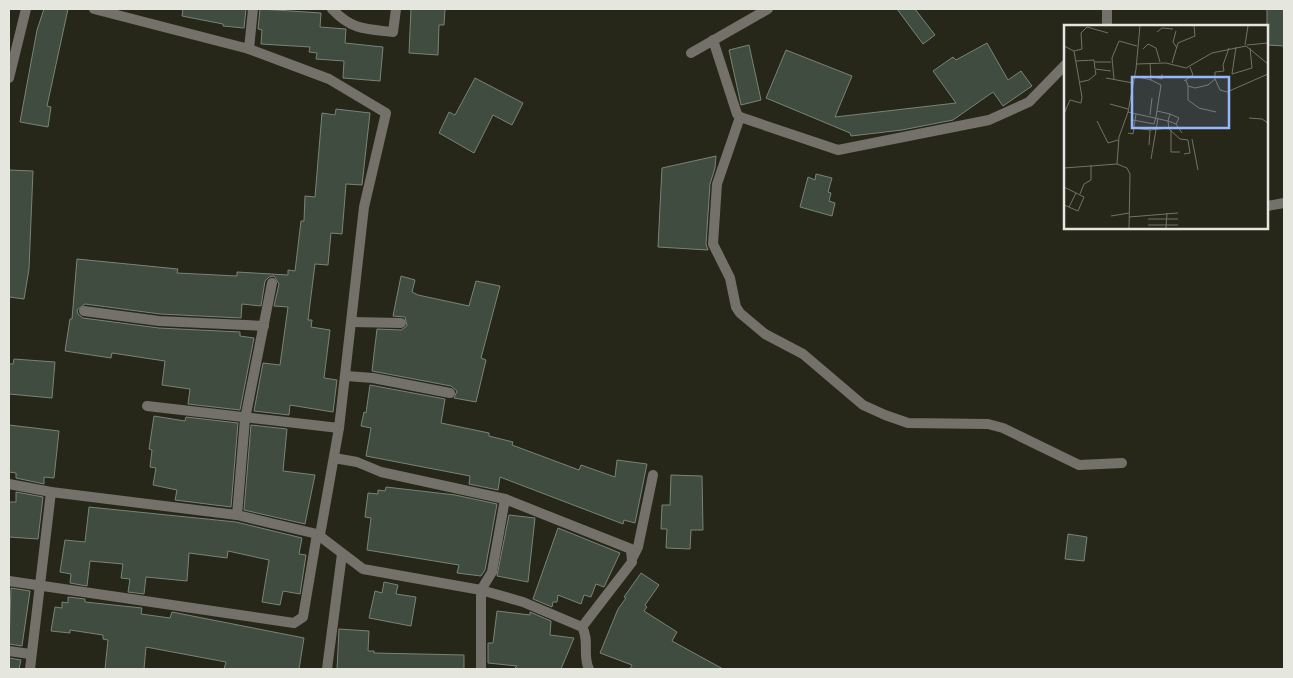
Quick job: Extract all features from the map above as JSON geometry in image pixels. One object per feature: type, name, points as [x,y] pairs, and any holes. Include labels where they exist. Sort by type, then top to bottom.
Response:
[{"type":"street","points":[[9,78],[26,9]]},
{"type":"street","points":[[9,581],[294,623],[303,617],[336,458],[354,322],[364,207],[386,113],[329,79],[249,49],[94,9]]},
{"type":"street","points":[[249,49],[253,9]]},
{"type":"street","points":[[332,9],[355,28],[393,32],[396,9]]},
{"type":"street","points":[[691,53],[768,9]]},
{"type":"street","points":[[1107,9],[1107,25]]},
{"type":"street","points":[[713,40],[737,114],[740,117],[838,150],[989,120],[1029,102],[1064,66]]},
{"type":"street","points":[[740,117],[716,184],[713,244],[730,278],[736,307],[740,314],[765,334],[803,354],[863,404],[885,415],[908,423],[988,424],[1003,428],[1079,465],[1122,463]]},
{"type":"street","points":[[1268,206],[1284,203]]},
{"type":"street","points":[[237,515],[245,419],[272,284]]},
{"type":"street","points":[[84,311],[158,321],[264,326]]},
{"type":"street","points":[[354,322],[401,323]]},
{"type":"street","points":[[347,376],[373,378],[450,393]]},
{"type":"street","points":[[147,406],[245,419],[339,428]]},
{"type":"street","points":[[336,458],[357,462],[381,472],[505,500],[631,549],[633,557]]},
{"type":"street","points":[[582,627],[632,562],[638,547],[653,475]]},
{"type":"street","points":[[9,484],[51,492],[237,515],[320,535],[363,569],[481,590],[523,602],[582,627],[586,633],[585,661],[589,669]]},
{"type":"street","points":[[30,669],[30,654],[51,492]]},
{"type":"street","points":[[481,669],[481,590],[492,572],[505,500]]},
{"type":"street","points":[[327,669],[342,554]]},
{"type":"street","points":[[9,651],[30,654]]},
{"type":"building","points":[[44,9],[68,9],[47,106],[51,107],[48,127],[20,122],[37,30]]},
{"type":"building","points":[[183,9],[246,9],[244,28],[223,26],[223,24],[182,16]]},
{"type":"building","points":[[260,9],[321,13],[320,27],[346,29],[345,43],[383,47],[380,81],[343,78],[344,61],[316,59],[317,53],[309,52],[310,47],[261,44],[262,30],[258,29]]},
{"type":"building","points":[[411,9],[445,9],[444,25],[439,25],[438,55],[409,53]]},
{"type":"building","points":[[897,9],[915,9],[935,35],[923,44]]},
{"type":"building","points":[[1267,9],[1284,9],[1284,46],[1268,45]]},
{"type":"building","points":[[987,43],[1008,80],[1021,71],[1032,86],[1003,106],[993,92],[953,120],[902,130],[851,136],[850,133],[766,98],[786,50],[852,76],[835,117],[956,103],[933,71],[953,57],[956,60]]},
{"type":"building","points":[[749,45],[761,100],[741,105],[729,50]]},
{"type":"building","points":[[475,78],[523,103],[512,125],[493,115],[474,153],[439,133],[449,112],[455,115]]},
{"type":"building","points":[[336,109],[370,113],[362,185],[346,184],[342,234],[331,233],[328,265],[315,264],[308,320],[312,320],[311,327],[330,330],[324,378],[337,380],[333,412],[290,405],[289,415],[254,411],[263,363],[280,365],[288,307],[274,306],[279,284],[274,276],[269,277],[265,281],[261,306],[242,304],[241,318],[160,314],[85,304],[77,310],[78,314],[83,318],[159,328],[240,332],[240,336],[254,338],[240,410],[188,404],[190,389],[162,385],[165,361],[112,353],[111,358],[65,351],[70,319],[72,319],[77,259],[178,269],[177,273],[237,276],[237,272],[288,275],[288,270],[295,271],[301,221],[304,221],[305,196],[315,197],[322,113],[335,115]]},
{"type":"building","points":[[716,156],[715,168],[710,184],[706,244],[708,250],[658,247],[662,168]]},
{"type":"building","points":[[9,170],[33,171],[29,269],[24,299],[9,297]]},
{"type":"building","points":[[816,174],[832,178],[828,192],[831,193],[829,201],[835,203],[832,216],[800,207],[808,177],[815,180]]},
{"type":"building","points":[[401,276],[415,280],[412,292],[418,295],[469,306],[476,281],[500,286],[481,358],[486,360],[476,402],[454,398],[457,391],[451,386],[372,371],[377,329],[401,330],[407,326],[405,317],[393,316]]},
{"type":"building","points":[[14,359],[55,362],[52,398],[9,394],[9,364],[13,364]]},
{"type":"building","points":[[370,385],[445,399],[441,423],[489,433],[489,436],[513,442],[512,445],[579,470],[581,465],[615,477],[617,460],[647,464],[635,523],[624,520],[623,524],[500,477],[498,490],[469,484],[470,476],[366,456],[371,428],[361,426],[364,412],[366,413]]},
{"type":"building","points":[[154,416],[185,421],[186,417],[238,423],[231,507],[175,500],[177,490],[153,485],[156,468],[150,467],[152,450],[149,449]]},
{"type":"building","points":[[9,425],[59,431],[54,478],[44,477],[44,484],[16,478],[16,473],[9,472]]},
{"type":"building","points":[[251,425],[287,429],[283,471],[315,475],[305,524],[244,510]]},
{"type":"building","points":[[671,475],[702,476],[703,530],[691,530],[690,549],[666,548],[667,529],[661,529],[662,505],[670,505]]},
{"type":"building","points":[[386,487],[455,495],[497,504],[485,570],[481,576],[457,573],[459,565],[367,550],[371,518],[365,517],[368,493],[378,494],[378,490],[385,491]]},
{"type":"building","points":[[16,492],[43,497],[38,539],[9,537],[9,502],[16,502]]},
{"type":"building","points":[[89,507],[236,522],[302,538],[299,554],[306,555],[300,594],[283,591],[280,605],[262,602],[269,560],[228,551],[227,558],[189,553],[187,581],[146,577],[144,594],[128,592],[130,579],[121,578],[123,564],[90,561],[87,586],[70,583],[71,574],[60,572],[65,540],[85,542]]},
{"type":"building","points":[[509,515],[535,518],[528,582],[497,576]]},
{"type":"building","points":[[558,528],[620,553],[604,587],[596,584],[591,597],[584,595],[581,604],[558,595],[557,602],[553,602],[552,607],[533,599]]},
{"type":"building","points":[[1068,534],[1087,537],[1084,561],[1065,559]]},
{"type":"building","points":[[641,573],[659,585],[645,605],[647,607],[644,611],[677,632],[672,641],[723,669],[630,669],[632,665],[600,653],[618,609],[626,598],[624,597]]},
{"type":"building","points":[[384,582],[398,585],[396,594],[416,597],[411,626],[369,618],[375,591],[382,593]]},
{"type":"building","points":[[11,588],[30,591],[22,646],[9,644]]},
{"type":"building","points":[[68,597],[85,599],[85,602],[142,608],[141,614],[170,618],[172,612],[304,638],[299,669],[224,669],[226,662],[146,647],[144,669],[105,669],[108,640],[103,639],[103,635],[70,630],[70,633],[51,631],[55,607],[62,608],[62,602],[68,603]]},
{"type":"building","points":[[497,611],[530,615],[530,612],[551,621],[550,635],[574,638],[561,669],[514,669],[517,666],[488,663],[488,643],[493,643]]},
{"type":"building","points":[[339,629],[369,631],[368,651],[374,651],[374,653],[464,655],[464,669],[337,669]]},
{"type":"building","points":[[9,658],[21,660],[19,669],[9,669]]}]
